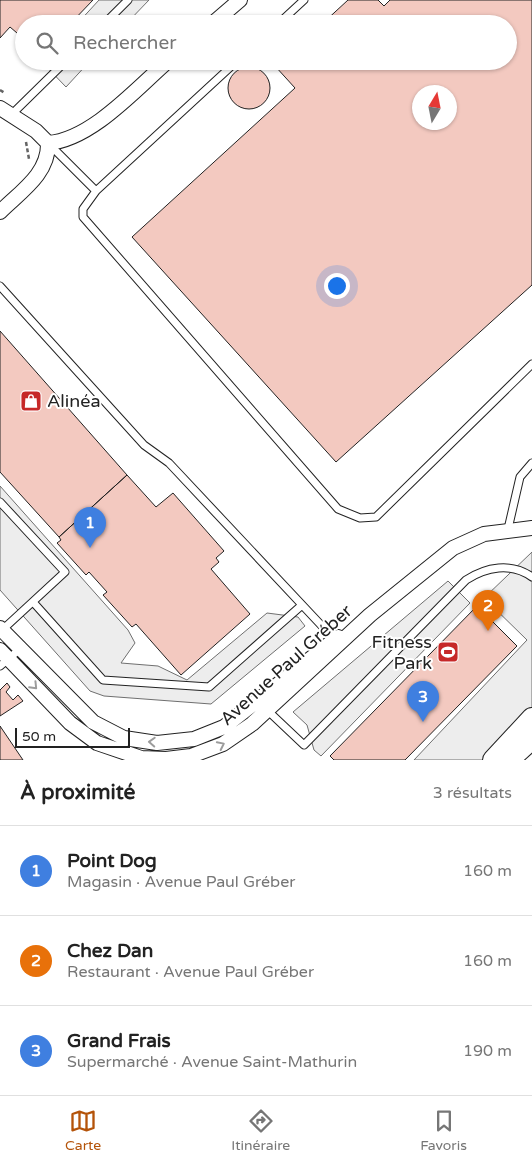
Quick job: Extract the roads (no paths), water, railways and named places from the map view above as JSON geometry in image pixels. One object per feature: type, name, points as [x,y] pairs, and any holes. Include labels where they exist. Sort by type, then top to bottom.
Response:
[{"type":"street","points":[[222,15],[240,0]]},
{"type":"street","points":[[48,143],[69,139],[89,130],[158,70]]},
{"type":"street","points":[[0,212],[42,170],[48,154],[48,143],[36,131],[6,111]]},
{"type":"street","name":"Avenue Paul Gréber","points":[[1,630],[83,715],[104,729],[135,741],[157,743],[182,741],[204,736],[224,726],[337,642],[454,548],[473,538],[508,529],[532,528]]},
{"type":"street","name":"Avenue Paul Gréber","points":[[508,529],[532,532]]},
{"type":"street","name":"Avenue Paul Gréber","points":[[3,659],[70,723],[97,743],[141,758],[185,759],[211,750],[231,740],[268,710],[337,642]]},
{"type":"street","points":[[493,760],[532,718]]},
{"type":"street","points":[[510,760],[532,740]]},
{"type":"lane","points":[[113,15],[128,0]]},
{"type":"lane","points":[[288,15],[304,0]]},
{"type":"lane","points":[[6,111],[55,70]]},
{"type":"lane","points":[[227,70],[96,191],[83,208],[83,217],[338,509],[360,518],[376,517],[532,364]]},
{"type":"lane","points":[[48,143],[96,191]]},
{"type":"lane","points":[[0,286],[144,445],[170,463],[337,642]]},
{"type":"lane","points":[[508,529],[520,477],[532,464]]},
{"type":"lane","points":[[0,502],[65,572],[1,630]]},
{"type":"lane","points":[[257,700],[304,744],[466,580],[483,572],[504,568],[521,570],[532,577]]},
{"type":"lane","points":[[33,602],[103,680],[209,687],[302,605]]},
{"type":"lane","points":[[3,659],[20,649]]},
{"type":"lane","points":[[182,741],[185,759]]},
{"type":"place","name":"Alinéa","points":[[31,401]]},
{"type":"place","name":"Point Dog","points":[[90,548]]},
{"type":"place","name":"Chez Dan","points":[[488,631]]},
{"type":"place","name":"Fitness Park","points":[[448,652]]},
{"type":"place","name":"Grand Frais","points":[[423,722]]}]
